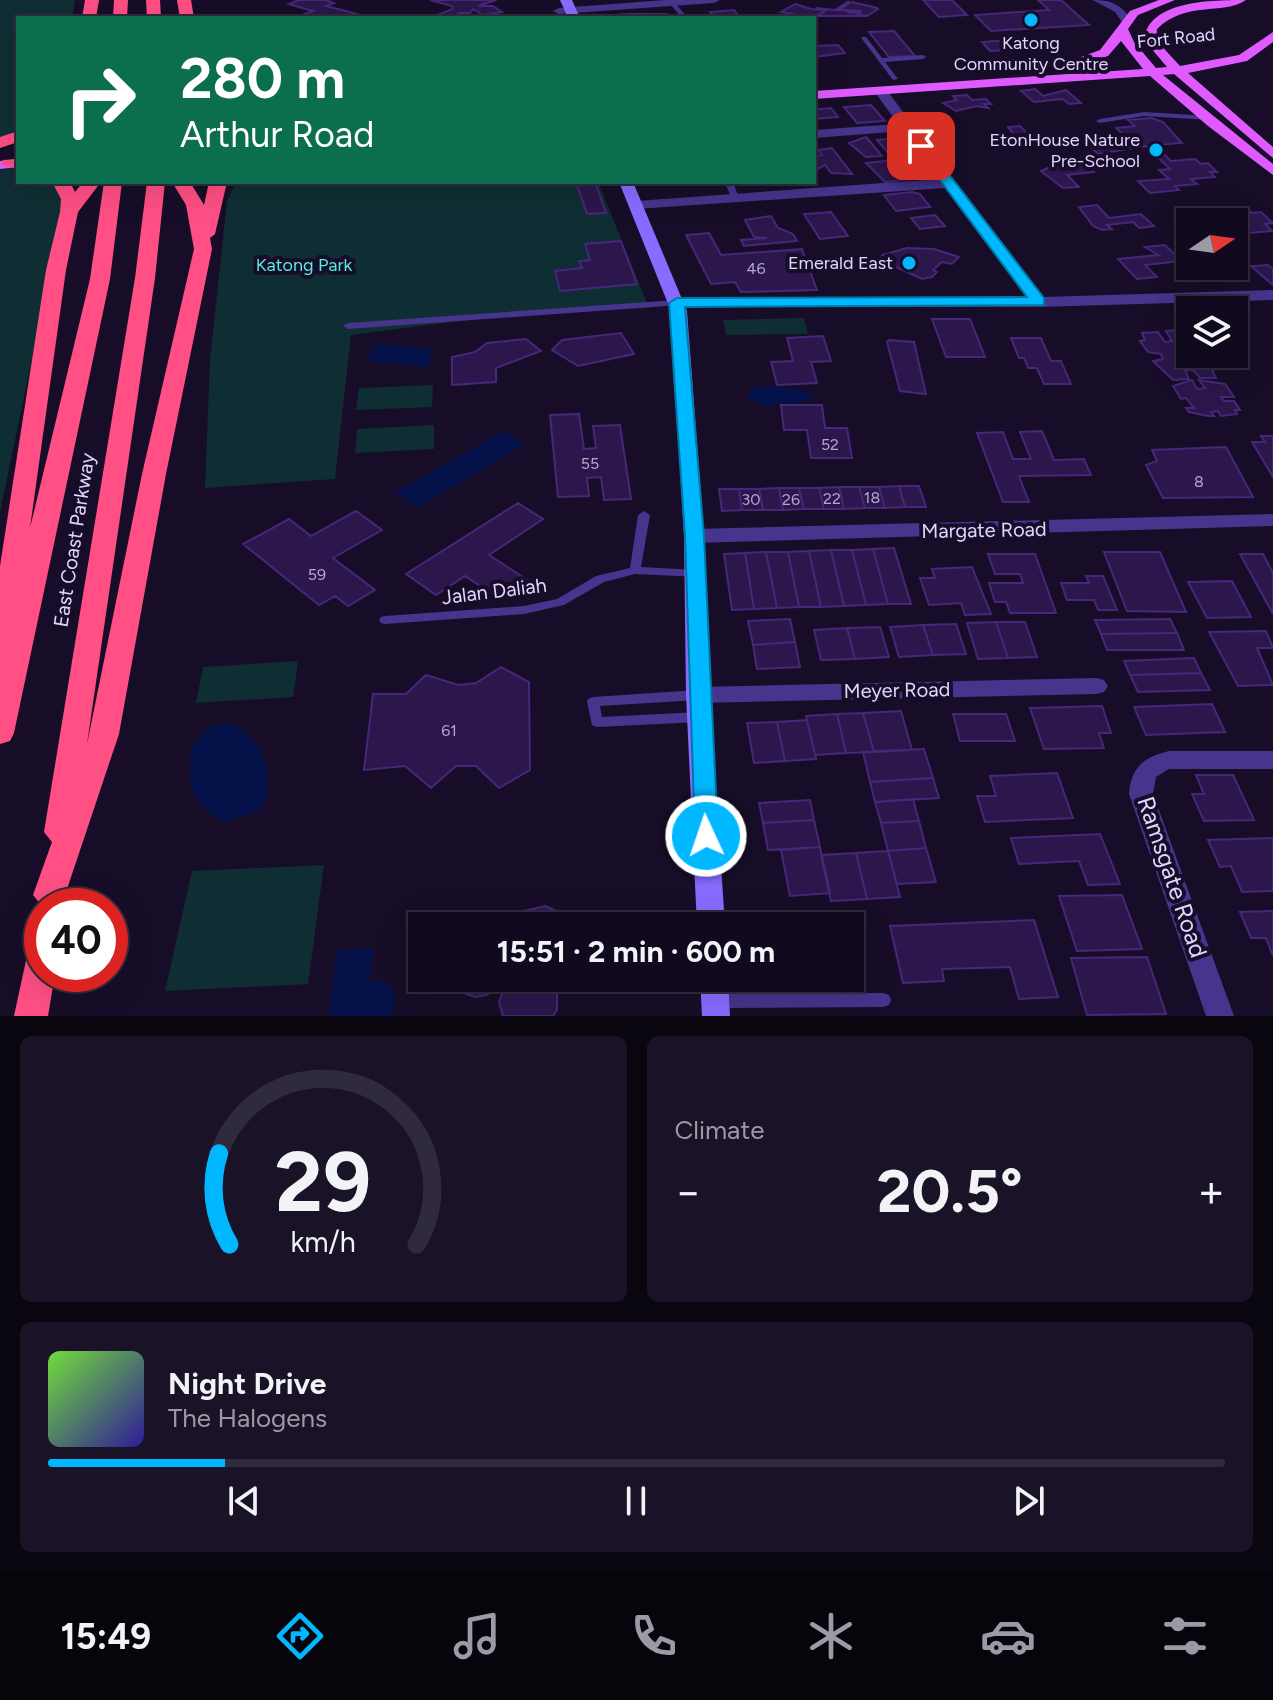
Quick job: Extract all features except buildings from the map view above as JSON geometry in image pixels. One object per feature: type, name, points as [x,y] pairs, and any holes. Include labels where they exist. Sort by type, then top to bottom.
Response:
[{"type":"highway","points":[[14,651],[5,630],[8,583],[56,270],[69,212],[70,199],[62,184]]},
{"type":"highway","points":[[69,212],[90,184]]},
{"type":"highway","name":"East Coast Parkway","points":[[0,733],[14,651],[112,210],[113,184]]},
{"type":"highway","points":[[182,184],[195,205],[203,249]]},
{"type":"highway","points":[[53,888],[105,734],[154,474],[218,184]]},
{"type":"highway","name":"East Coast Parkway","points":[[51,888],[156,193]]},
{"type":"highway","points":[[31,1016],[35,992]]},
{"type":"main road","points":[[1063,66],[1104,53],[1142,8],[1169,0]]},
{"type":"main road","points":[[1240,0],[1185,8],[1155,23],[1150,40],[1166,60],[1273,154]]},
{"type":"main road","points":[[1124,27],[1143,62],[1273,171]]},
{"type":"main road","name":"Fort Road","points":[[816,95],[1177,70],[1228,62],[1273,36]]},
{"type":"main road","name":"Fort Road","points":[[816,83],[1143,62],[1254,48]]},
{"type":"main road","points":[[1079,77],[1141,84],[1184,99]]},
{"type":"street","points":[[564,10],[714,0]]},
{"type":"street","points":[[1099,0],[1119,10],[1124,27]]},
{"type":"street","points":[[880,91],[1038,302]]},
{"type":"street","points":[[816,134],[906,127]]},
{"type":"street","points":[[636,205],[950,183]]},
{"type":"street","points":[[627,184],[677,303],[694,536],[710,912]]},
{"type":"street","points":[[677,303],[1038,302],[1273,295]]},
{"type":"street","name":"Margate Road","points":[[694,536],[1273,520]]},
{"type":"street","name":"Meyer Road","points":[[699,706],[1096,686]]},
{"type":"street","name":"Ramsgate Road","points":[[1220,1016],[1141,794],[1142,776],[1152,763],[1169,760],[1273,760]]},
{"type":"lane","points":[[672,3],[683,16]]},
{"type":"lane","points":[[864,38],[895,79]]},
{"type":"lane","points":[[880,60],[923,57]]},
{"type":"lane","points":[[1100,121],[1144,114],[1209,118]]},
{"type":"lane","points":[[730,184],[735,198]]},
{"type":"lane","points":[[348,326],[677,303]]},
{"type":"lane","points":[[635,570],[644,515]]},
{"type":"lane","name":"Jalan Daliah","points":[[385,620],[524,610],[560,602],[600,579],[635,570],[695,574]]},
{"type":"lane","points":[[593,702],[699,706],[597,722],[593,702]]},
{"type":"lane","points":[[715,998],[883,1000]]},
{"type":"green space","points":[[0,0],[75,0],[72,16],[16,16],[16,131],[0,138]]},
{"type":"green space","points":[[16,167],[16,184],[55,184],[60,188],[63,211],[0,512],[0,168]]},
{"type":"green space","name":"Katong Park","points":[[235,184],[599,184],[649,308],[537,311],[351,335],[335,479],[205,488],[210,360],[227,201]]},
{"type":"green space","points":[[804,318],[808,334],[726,335],[723,320]]},
{"type":"green space","points":[[433,385],[432,407],[356,410],[359,388]]},
{"type":"green space","points":[[434,425],[434,449],[355,453],[357,429]]},
{"type":"green space","points":[[298,661],[293,697],[196,703],[203,667]]},
{"type":"green space","points":[[324,865],[308,984],[165,991],[192,871]]},
{"type":"shaded area","points":[[376,344],[432,349],[429,367],[367,360]]},
{"type":"shaded area","points":[[768,386],[806,390],[814,398],[765,406],[748,399],[750,389]]},
{"type":"shaded area","points":[[503,431],[525,444],[418,508],[395,493]]},
{"type":"shaded area","points":[[228,723],[240,729],[259,748],[268,785],[260,811],[224,822],[203,806],[193,792],[191,748],[210,727]]},
{"type":"shaded area","points":[[374,948],[368,982],[384,981],[395,992],[392,1016],[329,1016],[337,951]]},
{"type":"place","name":"Katong Community Centre","points":[[1031,20]]},
{"type":"place","name":"EtonHouse Nature Pre-School","points":[[1156,150]]},
{"type":"place","name":"Emerald East","points":[[909,263]]},
{"type":"route","points":[[706,836],[694,536],[677,303],[1038,302],[921,146]]}]
